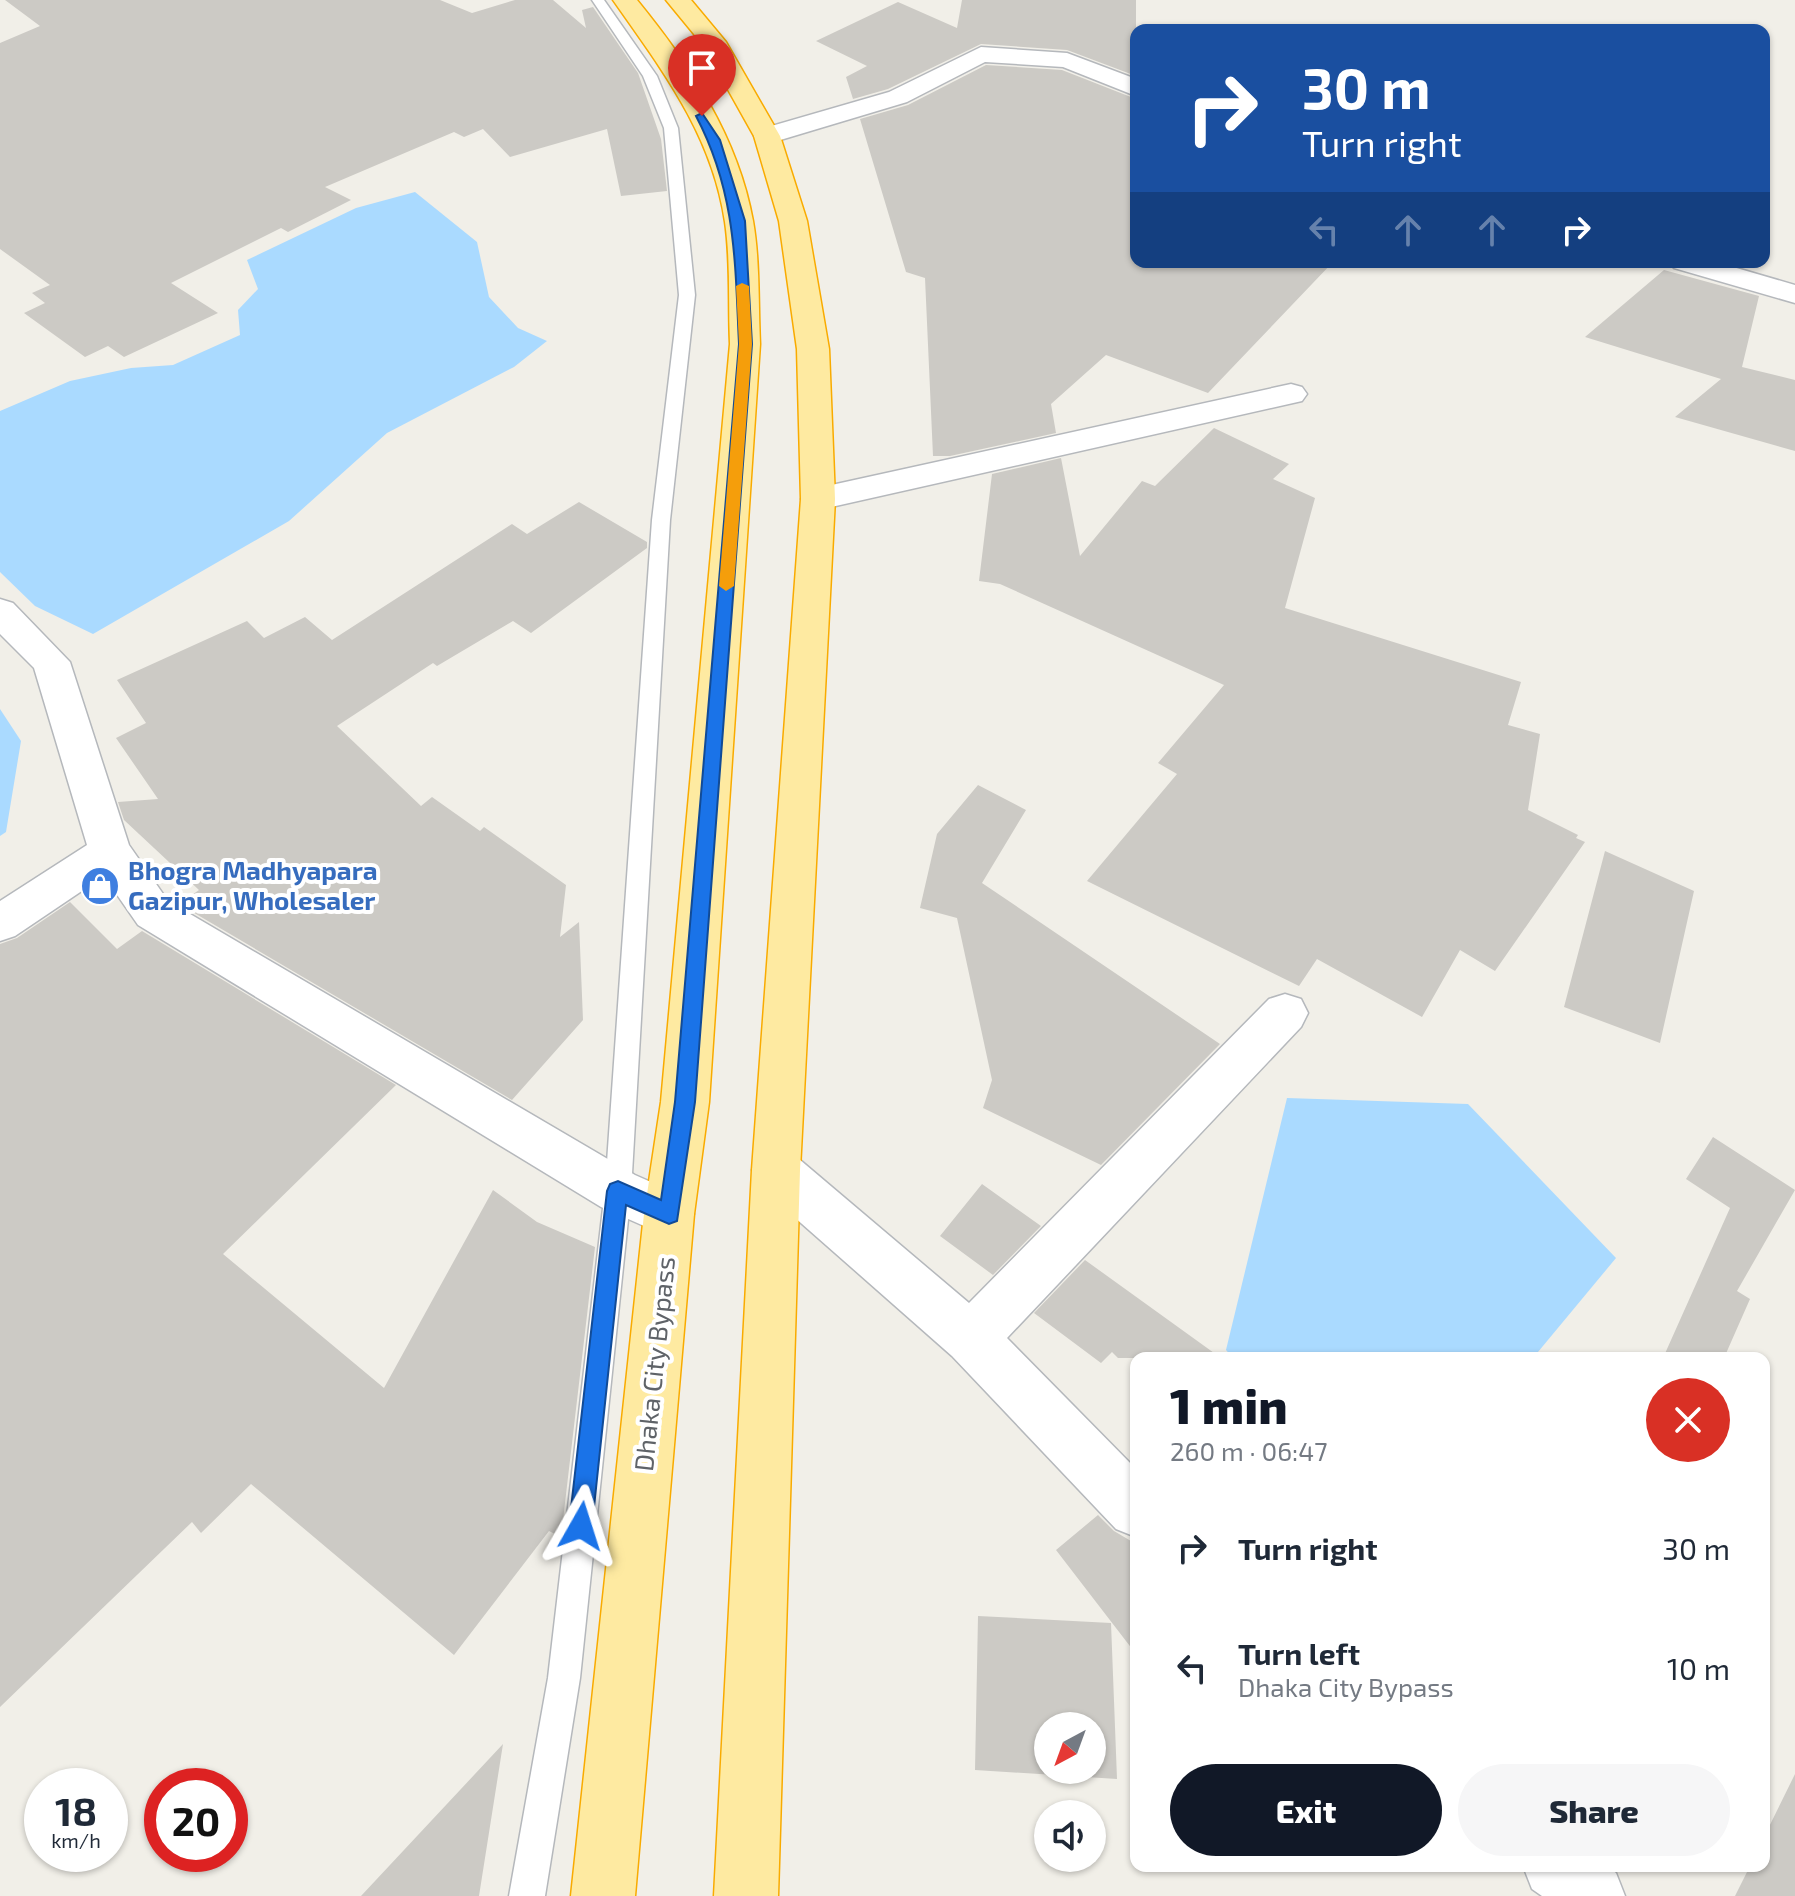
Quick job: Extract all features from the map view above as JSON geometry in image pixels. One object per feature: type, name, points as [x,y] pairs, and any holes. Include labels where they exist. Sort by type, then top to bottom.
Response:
[{"type":"highway","name":"Dhaka City Bypass","points":[[603,1896],[669,1214],[687,1086],[745,344],[739,221],[714,140],[664,46],[625,0]]},
{"type":"highway","points":[[678,0],[714,42],[767,136],[793,221],[813,349],[818,499],[776,1170],[746,1896]]},
{"type":"street","points":[[767,136],[898,97],[981,54],[1067,60],[1130,86]]},
{"type":"street","points":[[1705,268],[1795,294]]},
{"type":"street","points":[[818,499],[1291,394]]},
{"type":"street","points":[[0,612],[51,662],[110,851],[153,913],[618,1191],[669,1214]]},
{"type":"street","points":[[0,923],[110,851]]},
{"type":"street","points":[[971,1338],[1285,1013]]},
{"type":"street","points":[[776,1170],[971,1338],[1130,1503]]},
{"type":"street","points":[[1563,1872],[1593,1896]]},
{"type":"lane","points":[[527,1896],[564,1678],[618,1191],[661,520],[687,295],[671,128],[650,76],[598,0]]},
{"type":"water","points":[[415,192],[477,242],[489,297],[518,328],[547,341],[514,367],[387,433],[289,521],[93,634],[35,606],[0,572],[0,411],[70,381],[131,368],[173,365],[240,335],[238,310],[258,289],[247,260],[356,208]]},
{"type":"water","points":[[0,709],[21,741],[6,832],[0,836]]},
{"type":"water","points":[[1287,1098],[1468,1104],[1616,1258],[1538,1352],[1226,1350]]},
{"type":"building","points":[[5,0],[440,0],[472,13],[515,0],[553,0],[586,28],[582,10],[593,7],[638,73],[661,139],[667,191],[621,196],[607,129],[510,157],[483,129],[464,137],[454,132],[325,187],[351,200],[288,232],[281,228],[171,283],[218,313],[124,357],[108,346],[85,357],[24,313],[45,303],[32,293],[50,285],[0,249],[0,43],[40,26]]},
{"type":"building","points":[[962,0],[1136,0],[1136,24],[1130,24],[1130,74],[1067,50],[981,44],[888,89],[853,99],[846,77],[867,66],[816,41],[898,2],[957,28]]},
{"type":"building","points":[[986,65],[1062,70],[1130,97],[1130,268],[1327,268],[1208,393],[1106,355],[1051,404],[1056,433],[950,456],[933,456],[925,278],[906,272],[860,119],[908,105]]},
{"type":"building","points":[[1664,270],[1759,296],[1742,367],[1795,380],[1795,451],[1675,417],[1721,379],[1585,337]]},
{"type":"building","points":[[1214,428],[1289,464],[1273,479],[1315,498],[1285,608],[1521,682],[1508,725],[1540,734],[1528,810],[1578,835],[1576,838],[1585,842],[1495,971],[1460,950],[1422,1017],[1317,959],[1299,986],[1087,881],[1177,774],[1158,763],[1224,685],[1000,584],[979,581],[992,474],[1061,458],[1080,556],[1142,481],[1155,486]]},
{"type":"building","points":[[579,502],[647,542],[647,548],[531,633],[513,621],[437,666],[433,663],[337,726],[421,806],[432,797],[480,831],[484,827],[566,885],[560,937],[579,922],[583,1020],[512,1100],[179,904],[199,890],[124,820],[118,802],[158,799],[116,738],[146,723],[117,680],[247,621],[264,638],[305,617],[332,640],[512,524],[527,534]]},
{"type":"building","points":[[978,785],[1026,810],[982,883],[1220,1044],[1101,1165],[983,1108],[992,1080],[957,918],[920,908],[937,834]]},
{"type":"building","points":[[1605,851],[1694,891],[1660,1043],[1564,1007]]},
{"type":"building","points":[[70,902],[117,949],[142,931],[396,1085],[223,1254],[384,1388],[493,1190],[537,1222],[595,1247],[561,1537],[549,1531],[454,1655],[251,1484],[201,1533],[192,1522],[0,1707],[0,944],[17,938]]},
{"type":"building","points":[[1713,1137],[1795,1190],[1737,1291],[1750,1299],[1727,1352],[1666,1352],[1730,1208],[1686,1179]]},
{"type":"building","points":[[982,1184],[1041,1226],[993,1275],[940,1236]]},
{"type":"building","points":[[1085,1260],[1213,1352],[1130,1352],[1130,1358],[1118,1358],[1112,1352],[1101,1363],[1034,1313]]},
{"type":"building","points":[[1098,1515],[1114,1531],[1130,1540],[1130,1646],[1056,1550]]},
{"type":"building","points":[[978,1616],[1111,1623],[1117,1779],[1106,1778],[1106,1712],[1034,1712],[1034,1774],[975,1770]]},
{"type":"building","points":[[503,1744],[479,1896],[361,1896]]},
{"type":"building","points":[[1795,1774],[1795,1896],[1735,1896],[1747,1872],[1770,1872],[1770,1825]]},
{"type":"slow traffic","points":[[726,586],[745,344],[742,286]]},
{"type":"place","name":"Bhogra Madhyapara Gazipur, Wholesaler","points":[[100,886]]},
{"type":"route","points":[[581,1526],[618,1191],[669,1214],[685,1102],[745,344],[739,221],[714,140],[702,116]]}]
